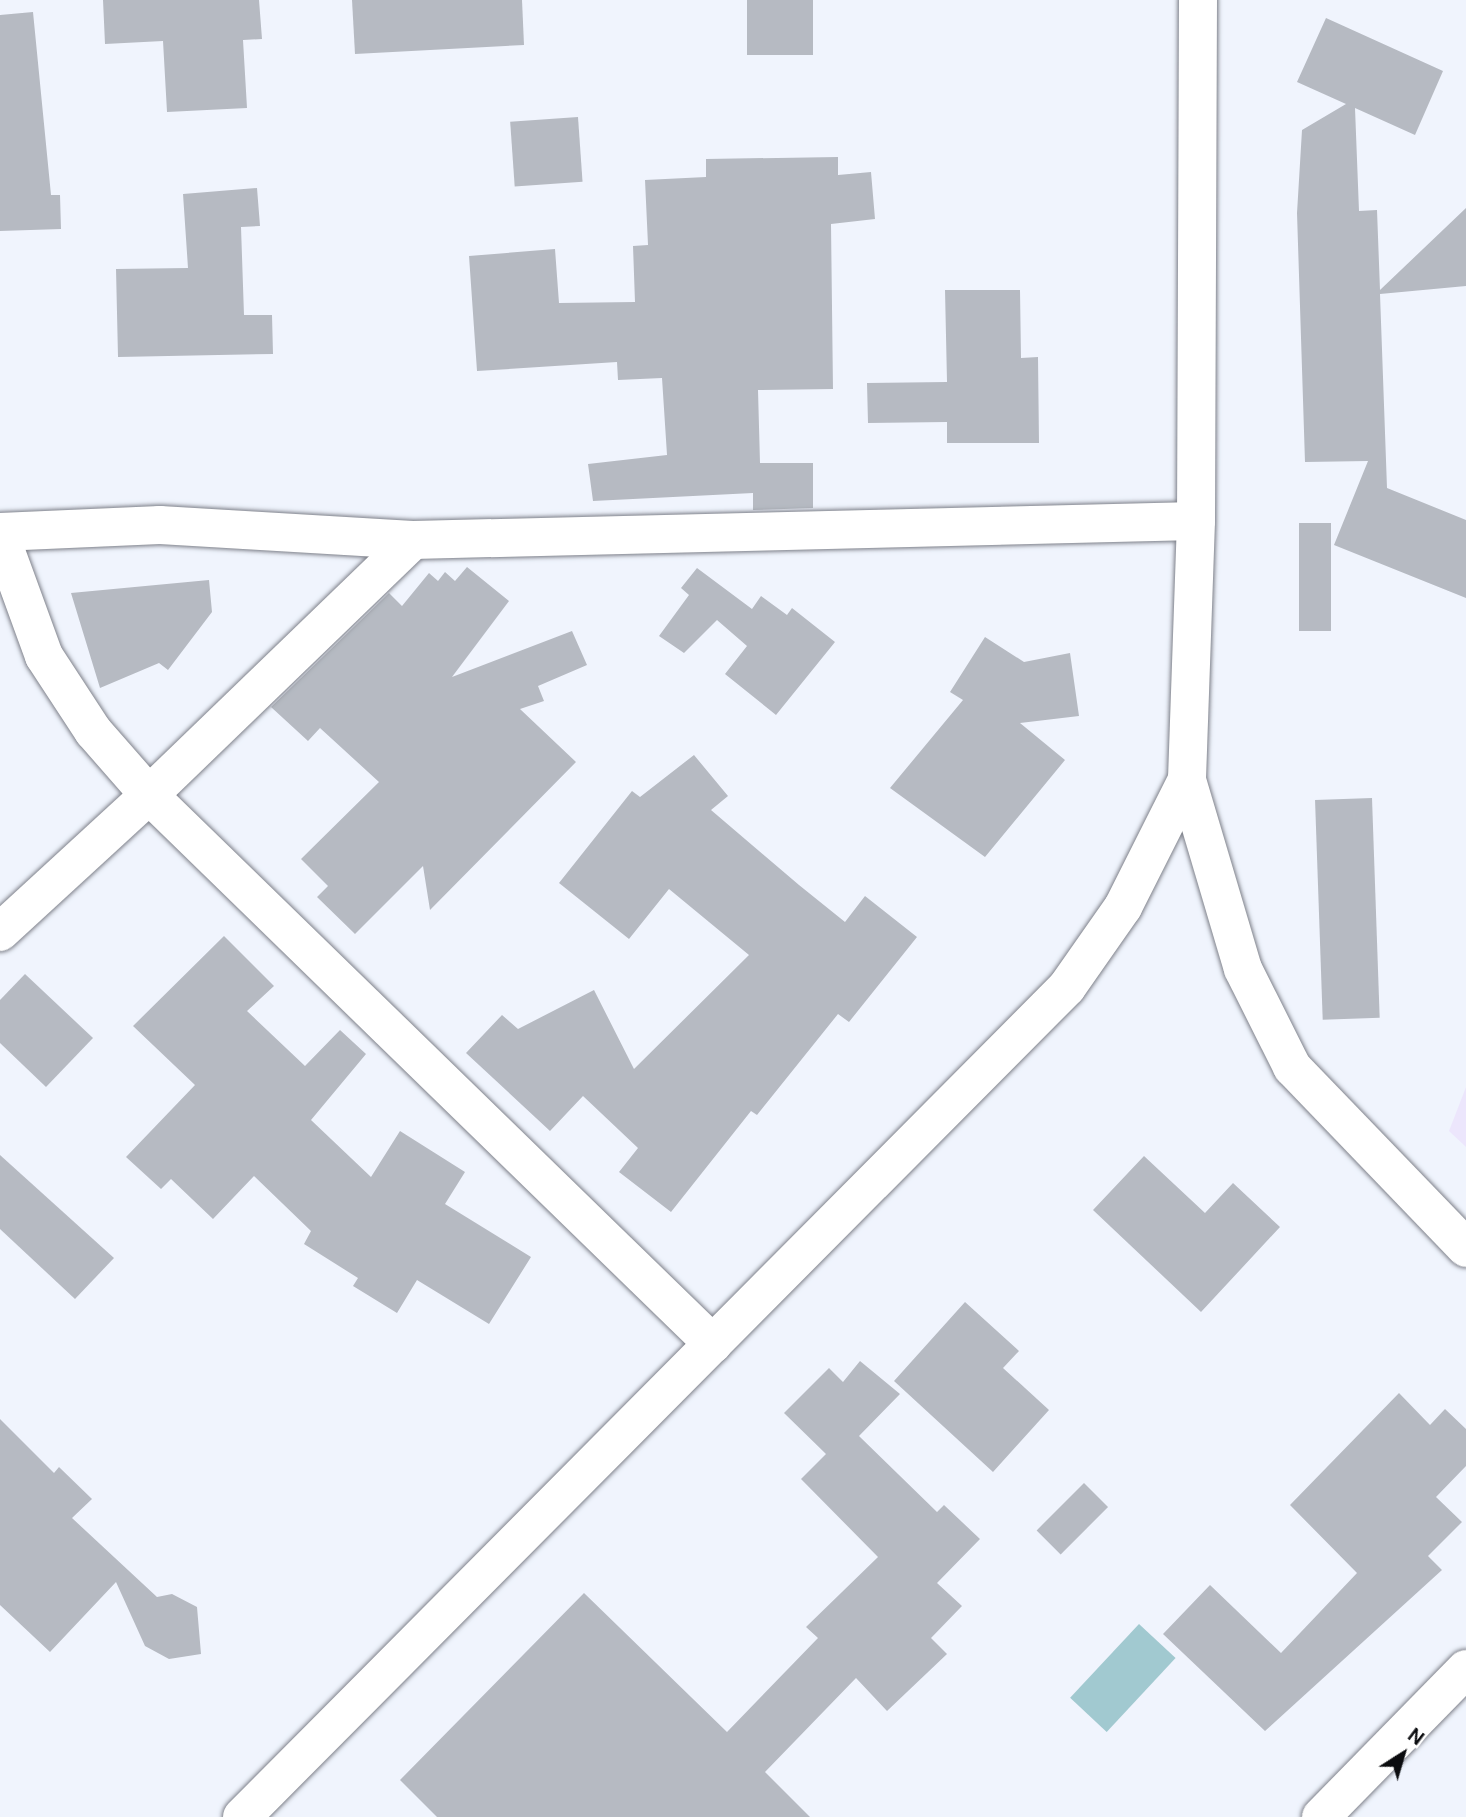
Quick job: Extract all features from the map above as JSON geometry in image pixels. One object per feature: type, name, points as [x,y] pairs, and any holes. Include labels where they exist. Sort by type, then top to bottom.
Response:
[{"type":"street","points":[[1198,0],[1196,521],[1187,780],[1243,970],[1292,1067],[1466,1248]]},
{"type":"street","points":[[713,1344],[149,795],[93,731],[44,656],[0,534],[160,524],[413,540],[1196,521]]},
{"type":"street","points":[[0,932],[149,795],[413,540]]},
{"type":"street","points":[[242,1817],[1067,987],[1123,907],[1187,780]]},
{"type":"street","points":[[1321,1817],[1466,1669]]},
{"type":"shaded area","points":[[1466,1087],[1466,1147],[1449,1131]]},
{"type":"water","points":[[1139,1624],[1176,1658],[1107,1732],[1070,1698]]},
{"type":"building","points":[[103,0],[259,0],[262,39],[243,40],[247,108],[167,112],[163,41],[105,44]]},
{"type":"building","points":[[352,0],[522,0],[524,45],[355,54]]},
{"type":"building","points":[[747,0],[813,0],[813,55],[747,55]]},
{"type":"building","points":[[33,12],[51,195],[60,195],[61,229],[0,231],[0,15]]},
{"type":"building","points":[[1326,18],[1443,71],[1415,135],[1355,108],[1359,211],[1377,210],[1380,290],[1466,208],[1466,286],[1380,294],[1387,488],[1466,520],[1466,598],[1334,545],[1368,461],[1305,462],[1297,213],[1302,130],[1346,104],[1297,82]]},
{"type":"building","points":[[578,117],[583,182],[515,187],[510,122]]},
{"type":"building","points":[[838,157],[838,175],[871,172],[875,219],[831,224],[833,389],[758,390],[760,463],[813,463],[813,508],[753,510],[753,493],[593,501],[588,464],[667,455],[662,378],[618,380],[617,362],[477,371],[469,256],[555,249],[559,303],[635,302],[633,246],[648,245],[645,180],[706,177],[706,159]]},
{"type":"building","points":[[257,188],[260,226],[241,227],[244,315],[272,315],[273,354],[118,357],[116,269],[188,268],[183,194]]},
{"type":"building","points":[[945,290],[1020,290],[1021,358],[1038,357],[1039,443],[947,443],[947,422],[868,423],[867,383],[947,382]]},
{"type":"building","points":[[1299,523],[1331,523],[1331,631],[1299,631]]},
{"type":"building","points":[[467,567],[509,601],[452,677],[572,631],[587,665],[538,686],[544,701],[520,709],[576,762],[430,910],[423,866],[355,934],[317,897],[328,886],[301,859],[379,782],[320,728],[308,741],[271,707],[389,593],[402,606],[429,573],[438,581],[445,572],[455,581]]},
{"type":"building","points":[[697,568],[752,609],[761,596],[787,615],[792,608],[835,642],[776,715],[725,674],[747,646],[717,620],[684,653],[659,636],[689,595],[681,588]]},
{"type":"building","points":[[209,580],[212,612],[168,670],[159,663],[100,688],[71,593]]},
{"type":"building","points":[[985,637],[1024,662],[1070,653],[1079,716],[1020,723],[1065,760],[985,857],[890,788],[963,700],[950,692]]},
{"type":"building","points":[[694,755],[728,796],[711,810],[799,885],[845,922],[865,896],[917,937],[849,1022],[838,1014],[757,1115],[751,1111],[671,1212],[619,1172],[638,1148],[583,1096],[550,1131],[466,1053],[502,1015],[518,1029],[594,990],[634,1069],[749,955],[669,889],[629,939],[559,883],[632,791],[640,797]]},
{"type":"building","points":[[1372,798],[1380,1018],[1323,1020],[1315,800]]},
{"type":"building","points":[[224,936],[274,986],[247,1011],[305,1066],[340,1030],[366,1054],[311,1120],[371,1177],[400,1131],[465,1172],[445,1204],[531,1257],[489,1324],[417,1280],[397,1313],[353,1286],[358,1278],[304,1244],[311,1231],[254,1176],[213,1219],[171,1179],[161,1189],[126,1157],[195,1085],[133,1026]]},
{"type":"building","points":[[25,974],[93,1038],[46,1087],[0,1043],[0,1000]]},
{"type":"building","points":[[0,1155],[114,1258],[75,1299],[0,1229]]},
{"type":"building","points":[[1144,1156],[1205,1213],[1233,1183],[1280,1227],[1201,1312],[1093,1210]]},
{"type":"building","points":[[965,1302],[1019,1351],[1003,1368],[1049,1410],[993,1472],[894,1381]]},
{"type":"building","points":[[860,1361],[900,1394],[859,1436],[937,1512],[944,1505],[980,1539],[937,1583],[962,1606],[931,1638],[947,1654],[887,1711],[856,1678],[765,1772],[810,1817],[437,1817],[400,1780],[584,1593],[727,1732],[818,1638],[806,1627],[878,1557],[801,1479],[826,1454],[784,1413],[829,1368],[843,1382]]},
{"type":"building","points":[[1399,1393],[1430,1425],[1445,1409],[1466,1429],[1466,1466],[1436,1497],[1462,1522],[1428,1556],[1442,1570],[1265,1731],[1163,1634],[1210,1585],[1281,1653],[1357,1573],[1290,1505]]},
{"type":"building","points":[[0,1419],[54,1473],[59,1467],[92,1499],[72,1518],[157,1597],[172,1594],[197,1607],[201,1654],[169,1659],[145,1646],[116,1582],[50,1652],[0,1605]]},
{"type":"building","points":[[1084,1483],[1108,1507],[1061,1554],[1037,1530]]}]
